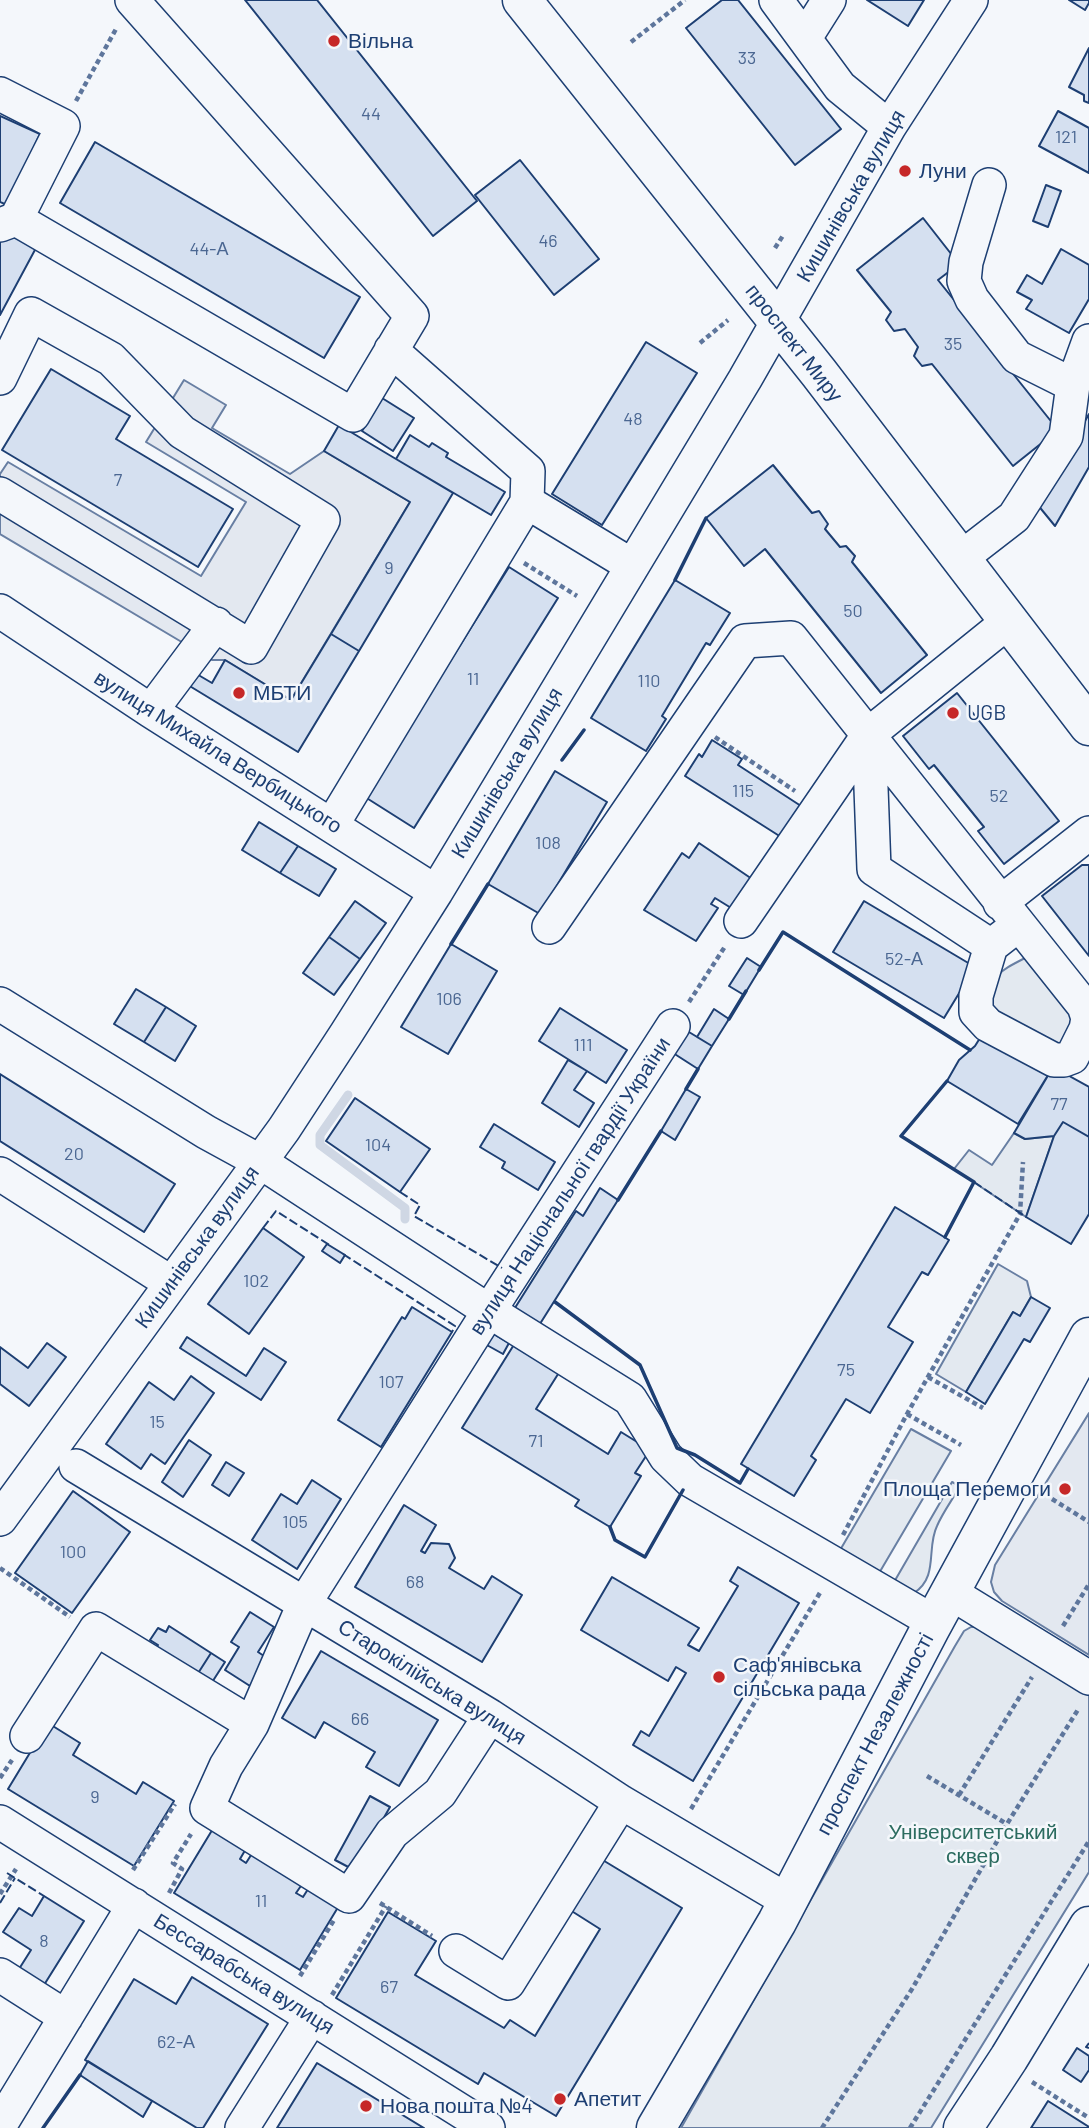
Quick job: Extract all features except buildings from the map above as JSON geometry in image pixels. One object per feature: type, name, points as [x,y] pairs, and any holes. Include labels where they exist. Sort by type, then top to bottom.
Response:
[{"type":"main road","name":"проспект Миру","points":[[522,0],[778,322],[1009,621],[1076,698],[1089,726]]},
{"type":"main road","name":"проспект Незалежності","points":[[656,2128],[788,1901],[1089,1337]]},
{"type":"main road","points":[[964,2128],[1089,1926]]},
{"type":"street","points":[[776,0],[840,87],[889,127]]},
{"type":"street","points":[[805,38],[830,0]]},
{"type":"street","name":"Кишинівська вулиця","points":[[2,1512],[284,1129],[346,1034],[436,892],[778,322],[889,127],[971,0]]},
{"type":"street","points":[[0,94],[63,126],[8,222],[352,415],[412,316],[126,11]]},
{"type":"street","points":[[989,185],[966,262],[964,281],[972,299],[1017,357],[1073,385]]},
{"type":"street","points":[[0,378],[31,314],[111,359],[182,432],[323,520],[251,647],[0,494]]},
{"type":"street","points":[[961,558],[1014,516],[1066,436],[1073,385],[1089,341]]},
{"type":"street","points":[[332,825],[527,502],[528,471],[391,350]]},
{"type":"street","points":[[527,502],[631,565]]},
{"type":"street","name":"вулиця Михайла Вербицького","points":[[0,611],[151,711],[436,892]]},
{"type":"street","points":[[741,921],[869,734],[1009,621]]},
{"type":"street","points":[[151,711],[216,624]]},
{"type":"street","points":[[549,927],[745,641],[791,638],[1009,914],[1084,1006],[1088,1018],[1086,1029],[1072,1057],[1054,1060],[988,1025],[976,1012],[976,996],[991,946],[1009,914],[1089,833]]},
{"type":"street","points":[[869,734],[874,869],[991,946]]},
{"type":"street","points":[[0,1004],[206,1132],[259,1161],[630,1399],[666,1457],[690,1479],[943,1608],[1084,1693]]},
{"type":"street","name":"вулиця Національної гвардії України","points":[[207,1808],[226,1766],[252,1724],[304,1604],[673,1026]]},
{"type":"street","points":[[0,1174],[171,1283]]},
{"type":"street","name":"Старокілійська вулиця","points":[[82,1469],[490,1716],[621,1802],[788,1901]]},
{"type":"street","points":[[27,1736],[96,1629],[252,1724]]},
{"type":"street","points":[[207,1808],[353,1891],[392,1833],[440,1793],[490,1716]]},
{"type":"street","points":[[456,1951],[508,1983],[621,1802]]},
{"type":"street","name":"Бессарабська вулиця","points":[[0,1822],[134,1905],[321,2007],[488,2128]]},
{"type":"street","points":[[0,2125],[134,1905]]},
{"type":"street","points":[[0,1975],[66,2017]]},
{"type":"street","points":[[242,2128],[321,2007]]},
{"type":"path","points":[[631,42],[685,0]]},
{"type":"path","points":[[63,126],[126,11]]},
{"type":"path","points":[[775,248],[784,234]]},
{"type":"path","points":[[700,343],[728,320]]},
{"type":"path","points":[[499,548],[577,596]]},
{"type":"path","points":[[690,721],[819,807]]},
{"type":"path","name":"вулиця Національної гвардії України","points":[[673,1026],[741,921]]},
{"type":"path","points":[[838,1543],[1020,1214],[1023,1162]]},
{"type":"path","points":[[928,1377],[983,1408]]},
{"type":"path","points":[[907,1414],[961,1445]]},
{"type":"path","points":[[1052,1499],[1089,1522]]},
{"type":"path","points":[[0,1568],[72,1618],[96,1629]]},
{"type":"path","points":[[1057,1635],[1089,1584]]},
{"type":"path","points":[[676,1835],[822,1590]]},
{"type":"path","points":[[959,1795],[1035,1672]]},
{"type":"path","points":[[822,2128],[912,1989],[1084,1693]]},
{"type":"path","points":[[928,1776],[1007,1824]]},
{"type":"path","points":[[132,1871],[177,1801],[207,1808],[173,1863],[182,1869],[169,1894]]},
{"type":"path","points":[[910,2128],[1089,1841]]},
{"type":"path","points":[[0,1894],[16,1869]]},
{"type":"path","points":[[300,1977],[353,1891],[386,1906],[456,1951]]},
{"type":"path","points":[[321,2007],[386,1906]]},
{"type":"path","points":[[1025,2074],[1029,2080],[1089,2118]]},
{"type":"green space","points":[[1025,958],[1074,1012],[1070,1039],[1053,1047],[989,1006],[998,976]]},
{"type":"green space","points":[[1014,1133],[1025,1139],[1054,1136],[1026,1217],[954,1169],[969,1150],[992,1165]]},
{"type":"green space","points":[[998,1264],[1027,1281],[1031,1297],[1020,1316],[1013,1312],[966,1392],[936,1374]]},
{"type":"green space","points":[[911,1429],[951,1451],[875,1580],[836,1557]]},
{"type":"green space","points":[[952,1482],[960,1486],[937,1526],[927,1579],[914,1593],[890,1589]]},
{"type":"green space","name":"Університетський сквер","points":[[971,1627],[1089,1695],[1089,1872],[931,2128],[681,2128],[955,1646],[964,1631]]},
{"type":"shaded area","points":[[184,380],[226,405],[212,428],[290,474],[324,451],[410,502],[291,700],[225,660],[212,660],[0,534],[0,474],[8,462],[201,576],[246,502],[146,442]]},
{"type":"shaded area","name":"Площа Перемоги","points":[[1089,1413],[1089,1655],[1002,1601],[994,1592],[991,1582],[995,1565]]},
{"type":"waterway","points":[[348,1095],[320,1135],[320,1145],[405,1208],[405,1219]]},
{"type":"fence","points":[[974,1182],[1026,1217]]},
{"type":"fence","points":[[400,1192],[420,1205],[414,1216],[502,1268]]},
{"type":"fence","points":[[263,1228],[276,1211],[331,1246]]},
{"type":"fence","points":[[343,1254],[455,1326],[452,1332]]},
{"type":"fence","points":[[7,1873],[44,1896]]},
{"type":"fence","points":[[0,1903],[15,1878]]},
{"type":"fence","points":[[1089,2043],[1086,2047],[1089,2048]]},
{"type":"wall","points":[[675,580],[706,518]]},
{"type":"wall","points":[[562,760],[584,730]]},
{"type":"wall","points":[[451,944],[488,884]]},
{"type":"wall","points":[[759,970],[783,932],[970,1050]]},
{"type":"wall","points":[[729,1019],[746,991]]},
{"type":"wall","points":[[686,1089],[698,1069]]},
{"type":"wall","points":[[945,1237],[974,1182],[901,1136],[947,1081]]},
{"type":"wall","points":[[618,1200],[661,1131]]},
{"type":"wall","points":[[555,1302],[640,1365],[677,1448],[695,1455],[740,1483],[748,1469]]},
{"type":"wall","points":[[610,1527],[615,1540],[645,1557],[683,1490]]},
{"type":"wall","points":[[43,2128],[80,2075]]},
{"type":"place","name":"Вільна","points":[[334,41]]},
{"type":"place","name":"Луни","points":[[905,171]]},
{"type":"place","name":"МБТИ","points":[[239,693]]},
{"type":"place","name":"UGB","points":[[953,713]]},
{"type":"place","name":"Площа Перемоги","points":[[1065,1489]]},
{"type":"place","name":"Саф'янівська сільська рада","points":[[719,1677]]},
{"type":"place","name":"Апетит","points":[[560,2099]]},
{"type":"place","name":"Нова пошта №4","points":[[366,2106]]}]
